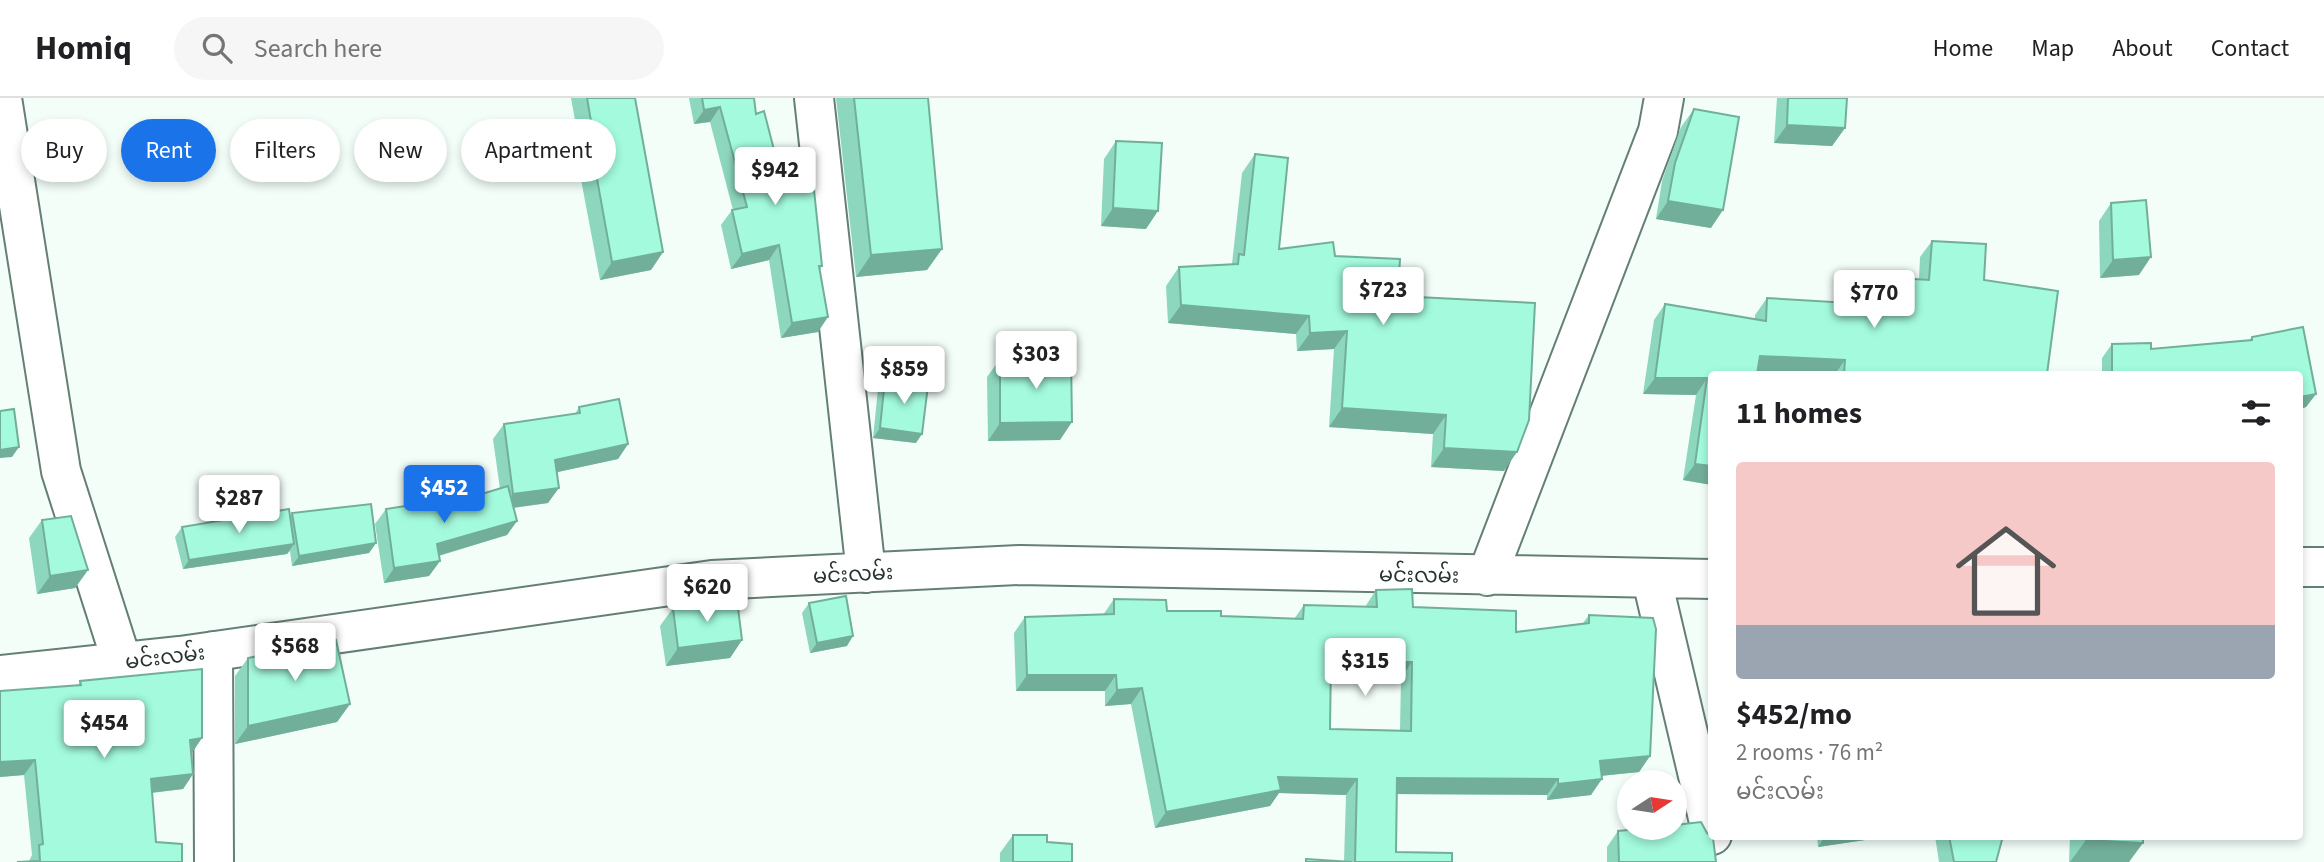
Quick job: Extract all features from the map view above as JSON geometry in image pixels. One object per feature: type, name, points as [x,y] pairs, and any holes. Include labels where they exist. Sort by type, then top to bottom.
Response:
[{"type":"street","points":[[2,98],[61,471],[122,662]]},
{"type":"street","points":[[814,98],[866,573]]},
{"type":"street","points":[[1488,576],[1658,131],[1664,98]]},
{"type":"street","name":"မင်းလမ်း","points":[[0,675],[213,651],[712,580],[1020,565],[1708,579]]},
{"type":"street","points":[[2303,567],[2324,567]]},
{"type":"street","points":[[1652,580],[1708,819]]},
{"type":"street","points":[[213,651],[214,862]]},
{"type":"street","points":[[1713,840],[1718,862]]},
{"type":"building","points":[[587,98],[635,98],[663,252],[612,262],[598,182],[616,182],[616,119],[591,119]]},
{"type":"building","points":[[702,98],[754,98],[756,114],[764,111],[781,177],[812,171],[822,266],[819,266],[828,317],[792,323],[779,245],[742,254],[732,210],[747,207],[720,107],[704,110]]},
{"type":"building","points":[[854,98],[928,98],[942,249],[871,255]]},
{"type":"building","points":[[1788,98],[1847,98],[1845,128],[1787,125]]},
{"type":"building","points":[[1694,109],[1739,117],[1723,210],[1668,201],[1675,163]]},
{"type":"building","points":[[1116,141],[1162,143],[1158,211],[1113,208]]},
{"type":"building","points":[[1255,154],[1288,158],[1279,249],[1333,242],[1335,256],[1400,259],[1398,296],[1535,303],[1529,420],[1517,452],[1444,448],[1446,415],[1342,408],[1347,331],[1310,333],[1309,316],[1181,305],[1179,267],[1238,264],[1239,254],[1244,255]]},
{"type":"building","points":[[2146,200],[2151,257],[2113,260],[2111,203]]},
{"type":"building","points":[[1932,241],[1986,244],[1984,280],[2058,291],[2047,371],[1844,371],[1845,360],[1760,356],[1758,371],[1708,371],[1708,466],[1695,464],[1707,378],[1655,378],[1665,304],[1766,321],[1767,298],[1849,303],[1851,275],[1929,280]]},
{"type":"building","points":[[2303,327],[2316,394],[2303,396],[2303,371],[2112,371],[2112,344],[2151,343],[2151,349],[2252,340],[2252,337]]},
{"type":"building","points":[[1071,358],[1072,422],[1000,423],[1000,359]]},
{"type":"building","points":[[885,379],[928,385],[922,434],[880,428]]},
{"type":"building","points":[[619,399],[628,444],[555,460],[559,488],[513,494],[504,424],[580,413],[579,407]]},
{"type":"building","points":[[14,409],[19,447],[0,450],[0,411]]},
{"type":"building","points":[[508,486],[517,521],[437,544],[440,561],[394,568],[386,509],[431,502],[432,509]]},
{"type":"building","points":[[371,504],[376,543],[299,556],[292,513]]},
{"type":"building","points":[[289,509],[294,544],[189,560],[182,527]]},
{"type":"building","points":[[71,516],[88,570],[50,576],[42,520]]},
{"type":"building","points":[[1412,589],[1413,607],[1516,611],[1516,632],[1589,623],[1589,615],[1653,618],[1656,629],[1650,756],[1600,761],[1602,779],[1558,784],[1558,779],[1397,778],[1396,852],[1452,853],[1452,862],[1355,862],[1357,779],[1278,777],[1281,790],[1166,812],[1142,688],[1117,690],[1116,675],[1027,675],[1025,617],[1114,614],[1114,599],[1166,600],[1167,611],[1221,611],[1221,616],[1303,619],[1304,605],[1377,607],[1376,590]],"holes":[[[1331,661],[1412,662],[1411,731],[1330,729]]]},
{"type":"building","points":[[846,596],[853,636],[817,643],[809,603]]},
{"type":"building","points":[[737,600],[742,640],[678,648],[673,608]]},
{"type":"building","points":[[336,640],[350,704],[248,726],[248,658]]},
{"type":"building","points":[[202,669],[202,738],[190,740],[193,774],[151,779],[156,842],[182,844],[182,862],[17,862],[40,861],[39,845],[43,844],[35,760],[0,762],[0,691],[81,685],[80,681]]},
{"type":"building","points":[[1701,822],[1708,834],[1708,840],[1713,840],[1716,862],[1619,862],[1618,840],[1687,840],[1687,824]]},
{"type":"building","points":[[1013,835],[1047,835],[1047,842],[1072,844],[1072,862],[1013,862]]},
{"type":"building","points":[[1950,840],[2002,840],[1996,862],[1954,862]]},
{"type":"building","points":[[2086,840],[2143,840],[2143,843]]},
{"type":"building","points":[[1306,859],[1352,862],[1306,862]]}]
